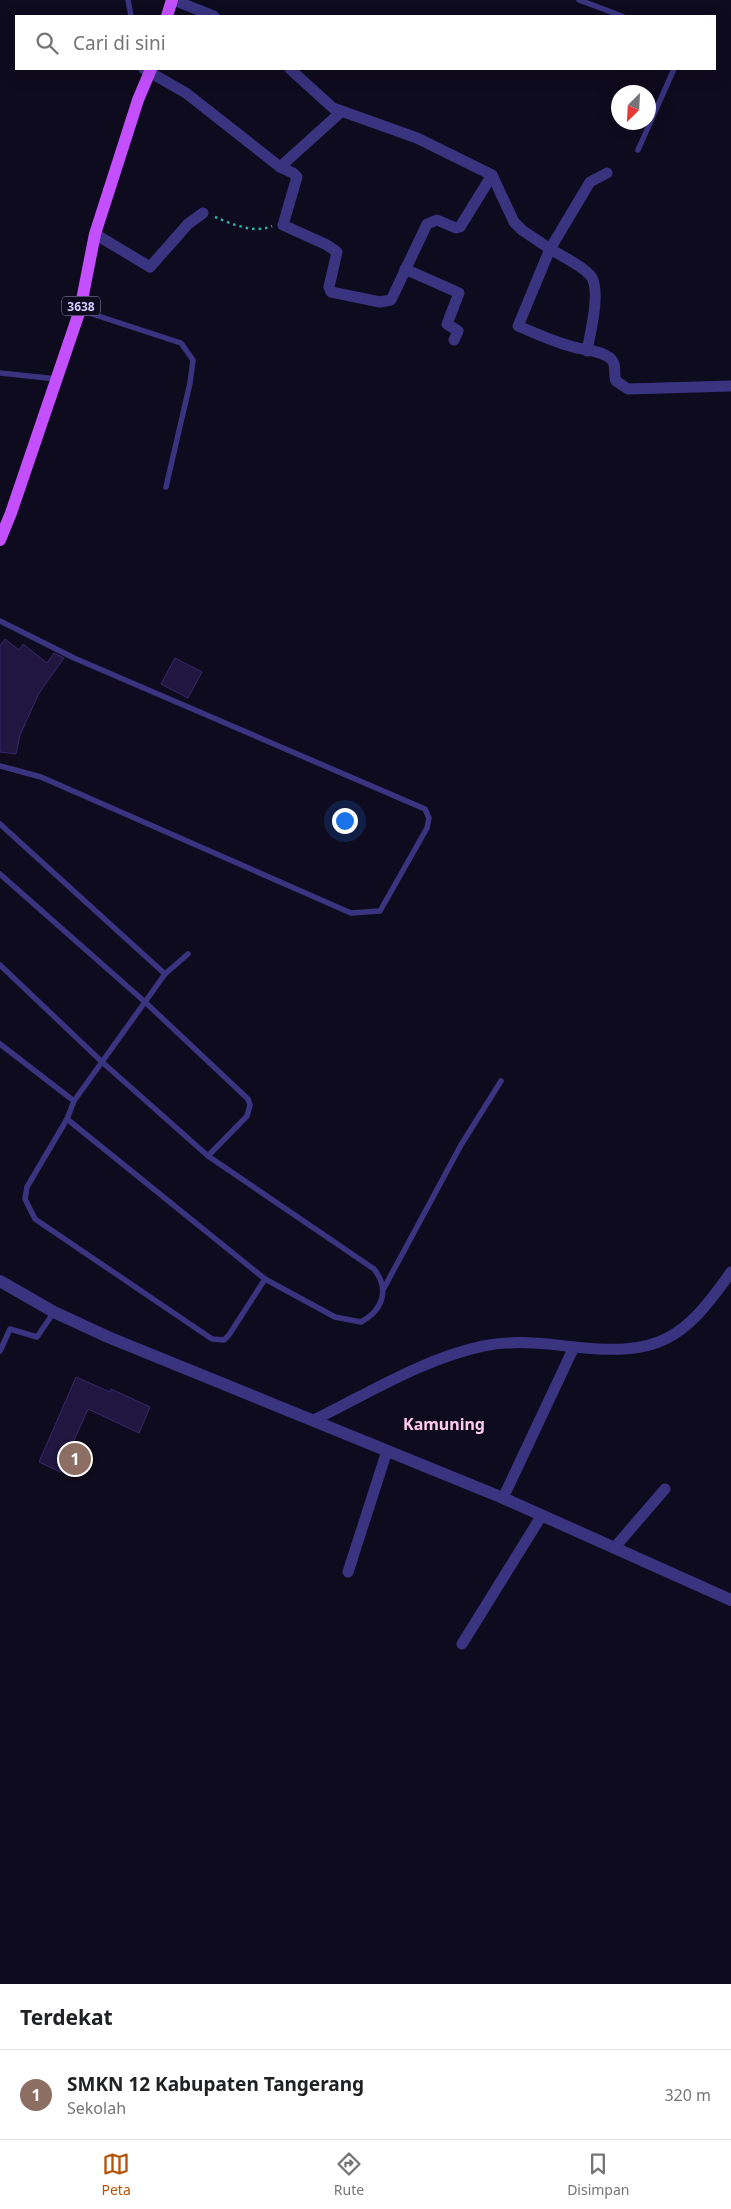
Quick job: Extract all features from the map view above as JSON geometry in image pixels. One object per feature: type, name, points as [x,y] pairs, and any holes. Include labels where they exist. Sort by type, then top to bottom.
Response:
[{"type":"main road","points":[[167,15],[172,0]]},
{"type":"main road","name":"3638","points":[[0,540],[80,310],[95,234],[148,70]]},
{"type":"street","points":[[172,0],[211,15]]},
{"type":"street","points":[[148,70],[186,93],[280,167],[294,173],[298,180],[282,222],[287,227],[327,245],[337,252],[329,287],[331,292],[388,302],[393,296],[426,224],[437,220],[456,228],[460,227],[492,175]]},
{"type":"street","points":[[291,70],[325,102],[341,112],[417,138],[492,175],[500,190],[508,215],[514,222],[522,230],[588,273],[594,283],[595,295],[587,351]]},
{"type":"street","points":[[280,167],[341,112]]},
{"type":"street","points":[[607,173],[590,182],[550,249],[518,326],[551,340],[612,360],[616,381],[628,389],[731,386]]},
{"type":"street","points":[[95,234],[150,267],[188,224],[203,213]]},
{"type":"street","points":[[404,269],[459,292],[447,324],[458,330],[454,340]]},
{"type":"street","points":[[314,1420],[428,1362],[484,1346],[528,1342],[624,1350],[642,1348],[668,1340],[681,1331],[712,1300],[731,1272]]},
{"type":"street","points":[[0,1281],[54,1312],[217,1383],[314,1420],[503,1498],[731,1600]]},
{"type":"street","points":[[503,1498],[574,1347]]},
{"type":"street","points":[[348,1572],[387,1451]]},
{"type":"street","points":[[615,1547],[665,1489]]},
{"type":"street","points":[[462,1644],[542,1515]]},
{"type":"lane","points":[[128,0],[131,15]]},
{"type":"lane","points":[[579,0],[619,15]]},
{"type":"lane","points":[[638,150],[674,70]]},
{"type":"lane","points":[[80,310],[181,343],[193,360],[190,382],[166,487]]},
{"type":"lane","points":[[0,373],[57,378]]},
{"type":"lane","points":[[0,621],[74,658],[425,808],[429,818],[427,828],[380,911],[351,913],[40,776],[0,766]]},
{"type":"lane","points":[[0,824],[165,974]]},
{"type":"lane","points":[[0,874],[145,1002],[248,1100],[250,1105],[247,1116],[208,1156]]},
{"type":"lane","points":[[188,954],[165,974],[74,1101],[67,1119],[27,1187],[25,1199],[28,1209],[35,1219],[212,1339],[224,1340],[229,1335],[266,1279]]},
{"type":"lane","points":[[0,965],[102,1061],[208,1156],[374,1269],[383,1282],[384,1295],[369,1318],[362,1322],[352,1322],[335,1317],[266,1279],[67,1119]]},
{"type":"lane","points":[[0,1044],[74,1101]]},
{"type":"lane","points":[[384,1288],[461,1145],[501,1081]]},
{"type":"lane","points":[[0,1351],[10,1329],[37,1337],[54,1312]]},
{"type":"path","points":[[203,213],[239,226],[260,230],[282,222]]},
{"type":"building","points":[[5,639],[19,650],[23,644],[47,663],[54,653],[64,658],[39,693],[20,735],[16,754],[0,752],[0,646]]},
{"type":"building","points":[[175,658],[202,672],[188,698],[161,684]]},
{"type":"building","points":[[76,1377],[110,1392],[111,1389],[150,1407],[139,1433],[88,1409],[60,1472],[39,1462]]},
{"type":"place","name":"SMKN 12 Kabupaten Tangerang","points":[[75,1459]]},
{"type":"district","name":"Kamuning","points":[[444,1424]]}]
